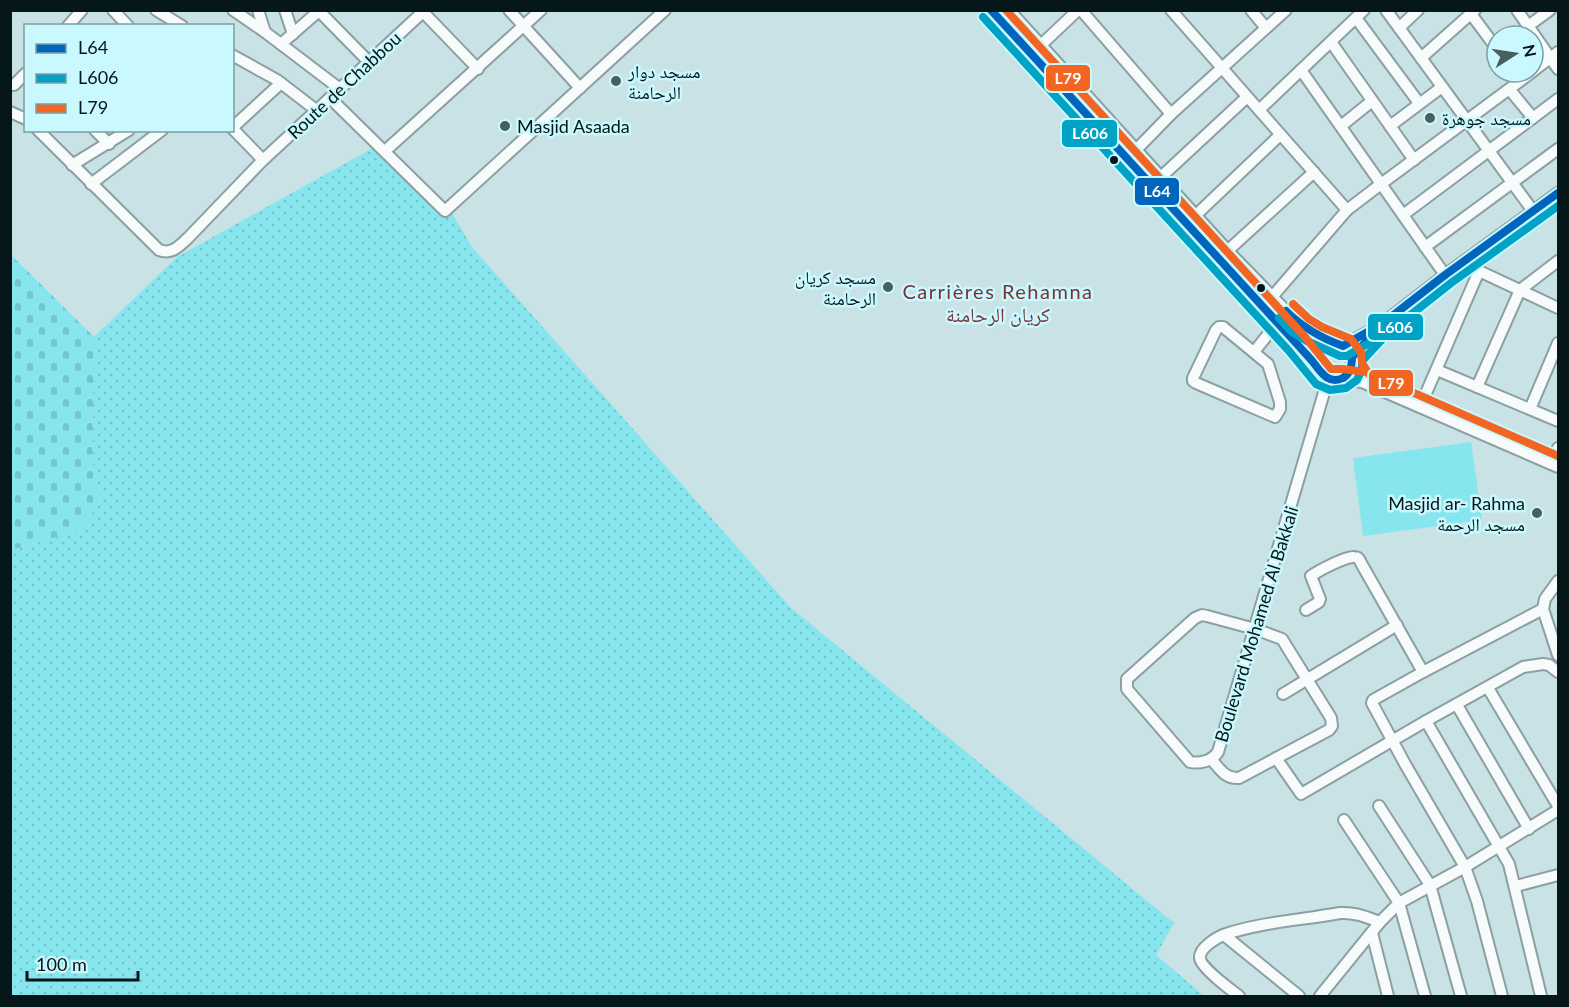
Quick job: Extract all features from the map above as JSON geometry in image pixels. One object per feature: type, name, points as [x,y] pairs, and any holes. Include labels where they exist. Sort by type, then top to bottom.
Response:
[{"type":"street","points":[[113,10],[126,24]]},
{"type":"street","points":[[156,10],[179,24]]},
{"type":"street","points":[[233,10],[340,88]]},
{"type":"street","points":[[258,10],[265,32]]},
{"type":"street","points":[[509,10],[580,88]]},
{"type":"street","points":[[385,151],[541,10]]},
{"type":"street","points":[[330,98],[445,211],[664,10]]},
{"type":"street","points":[[991,10],[1316,366],[1319,373],[1328,379],[1362,382],[1555,466],[1558,447]]},
{"type":"street","points":[[1041,45],[1079,10],[1171,114]]},
{"type":"street","points":[[1171,10],[1347,210]]},
{"type":"street","points":[[1251,10],[1266,28]]},
{"type":"street","points":[[1136,150],[1171,114],[1286,10]]},
{"type":"street","points":[[1386,10],[1533,212]]},
{"type":"street","points":[[1399,28],[1418,10]]},
{"type":"street","points":[[1517,10],[1527,24]]},
{"type":"street","points":[[1531,24],[1550,10]]},
{"type":"street","points":[[281,44],[320,11],[369,62]]},
{"type":"street","points":[[1012,11],[1272,297],[1302,327],[1349,351],[1362,382]]},
{"type":"street","points":[[287,12],[292,34]]},
{"type":"street","points":[[1421,58],[1473,12],[1485,30]]},
{"type":"street","points":[[418,13],[477,69]]},
{"type":"street","name":"Route de Chabbou","points":[[91,184],[159,250],[169,252],[180,246],[263,160],[369,62],[418,13]]},
{"type":"street","points":[[1259,110],[1360,14],[1419,103]]},
{"type":"street","points":[[1331,42],[1414,160]]},
{"type":"street","points":[[1554,55],[1558,69]]},
{"type":"street","points":[[234,56],[281,83],[316,110]]},
{"type":"street","points":[[1301,70],[1445,275]]},
{"type":"street","points":[[10,85],[16,83],[24,75]]},
{"type":"street","points":[[234,126],[281,83]]},
{"type":"street","points":[[1272,297],[1347,210],[1510,90],[1513,84]]},
{"type":"street","points":[[1390,126],[1442,87]]},
{"type":"street","points":[[1510,90],[1533,118]]},
{"type":"street","points":[[1161,177],[1247,97]]},
{"type":"street","points":[[1403,215],[1558,99]]},
{"type":"street","points":[[1341,126],[1372,101]]},
{"type":"street","points":[[10,112],[24,118]]},
{"type":"street","points":[[234,130],[263,160]]},
{"type":"street","points":[[40,132],[91,184],[159,132]]},
{"type":"street","points":[[97,132],[109,144]]},
{"type":"street","points":[[72,165],[126,132]]},
{"type":"street","points":[[1196,215],[1280,135]]},
{"type":"street","points":[[1425,247],[1558,149]]},
{"type":"street","points":[[1218,259],[1314,172]]},
{"type":"street","points":[[1316,366],[1319,351],[1327,345],[1340,345],[1382,324],[1558,193]]},
{"type":"street","points":[[1477,387],[1520,290],[1558,261]]},
{"type":"street","points":[[1462,263],[1558,308]]},
{"type":"street","points":[[1419,407],[1479,271]]},
{"type":"street","points":[[1254,352],[1277,323]]},
{"type":"street","points":[[1341,379],[1348,374],[1352,362],[1382,324]]},
{"type":"street","points":[[1219,327],[1254,352],[1270,368],[1280,402],[1280,409],[1275,417],[1193,381],[1219,327]]},
{"type":"street","points":[[1530,409],[1558,343]]},
{"type":"street","points":[[1437,370],[1558,421]]},
{"type":"street","name":"Boulevard Mohamed Al Bakkali","points":[[1255,628],[1207,616],[1198,616],[1127,679],[1128,689],[1190,762],[1197,763],[1211,759],[1218,752],[1255,628],[1328,379]]},
{"type":"street","points":[[1306,610],[1320,599],[1311,576],[1347,558],[1359,559],[1423,672]]},
{"type":"street","points":[[1557,586],[1545,599],[1543,609],[1558,655]]},
{"type":"street","points":[[1502,996],[1477,901],[1465,867],[1372,703],[1373,700],[1423,672],[1543,609]]},
{"type":"street","points":[[1283,694],[1397,626]]},
{"type":"street","points":[[1211,759],[1224,774],[1234,778],[1244,776],[1329,730],[1332,726],[1331,718],[1282,639],[1255,628]]},
{"type":"street","points":[[1276,758],[1301,794],[1523,667],[1543,664],[1558,668]]},
{"type":"street","points":[[1320,996],[1380,922],[1399,903],[1529,829],[1558,808],[1488,688]]},
{"type":"street","points":[[1456,705],[1529,829]]},
{"type":"street","points":[[1426,721],[1509,864],[1541,996]]},
{"type":"street","points":[[1379,806],[1430,885],[1461,996]]},
{"type":"street","points":[[1344,820],[1399,903],[1425,996]]},
{"type":"street","points":[[1515,886],[1558,876]]},
{"type":"street","points":[[1239,996],[1204,967],[1200,960],[1199,956],[1216,939],[1253,927],[1349,912],[1380,922]]},
{"type":"street","points":[[1371,933],[1388,996]]},
{"type":"street","points":[[1224,935],[1299,996]]},
{"type":"green space","points":[[380,144],[452,213],[472,247],[791,608],[1174,923],[1156,955],[1204,996],[11,996],[10,707],[14,703],[11,700],[11,550],[80,530],[101,501],[92,460],[94,337],[177,257]]},
{"type":"green space","points":[[10,254],[94,337],[92,460],[101,501],[80,530],[11,550]]},
{"type":"green space","points":[[1471,442],[1482,520],[1363,536],[1353,458]]},
{"type":"transit line","name":"L64","points":[[991,10],[1329,379],[1338,380],[1348,374],[1352,357],[1382,324],[1558,193]]},
{"type":"transit line","name":"L79","points":[[1006,10],[1305,337],[1331,369],[1366,372],[1558,456]]},
{"type":"transit line","name":"L606","points":[[983,17],[1289,351],[1316,384],[1330,390],[1346,388],[1357,380],[1362,369],[1362,361],[1389,332],[1451,283],[1558,206]]},
{"type":"transit line","name":"L79","points":[[1293,304],[1309,319],[1322,327],[1351,339],[1361,352],[1362,363],[1369,374],[1381,379]]},
{"type":"transit line","name":"L64","points":[[1286,311],[1313,332],[1343,346],[1371,330]]},
{"type":"transit line","name":"L606","points":[[1279,318],[1292,332],[1340,356],[1347,356],[1376,339]]},
{"type":"place","name":"مسجد دوار الرحامنة","points":[[616,81]]},
{"type":"place","name":"مسجد جوهرة","points":[[1430,118]]},
{"type":"place","name":"Masjid Asaada","points":[[505,126]]},
{"type":"place","name":"مسجد كريان الرحامنة","points":[[888,287]]},
{"type":"place","name":"Masjid ar- Rahma مسجد الرحمة","points":[[1537,513]]},
{"type":"district","name":"Carrières Rehamna كريان الرحامنة","points":[[998,302]]}]
